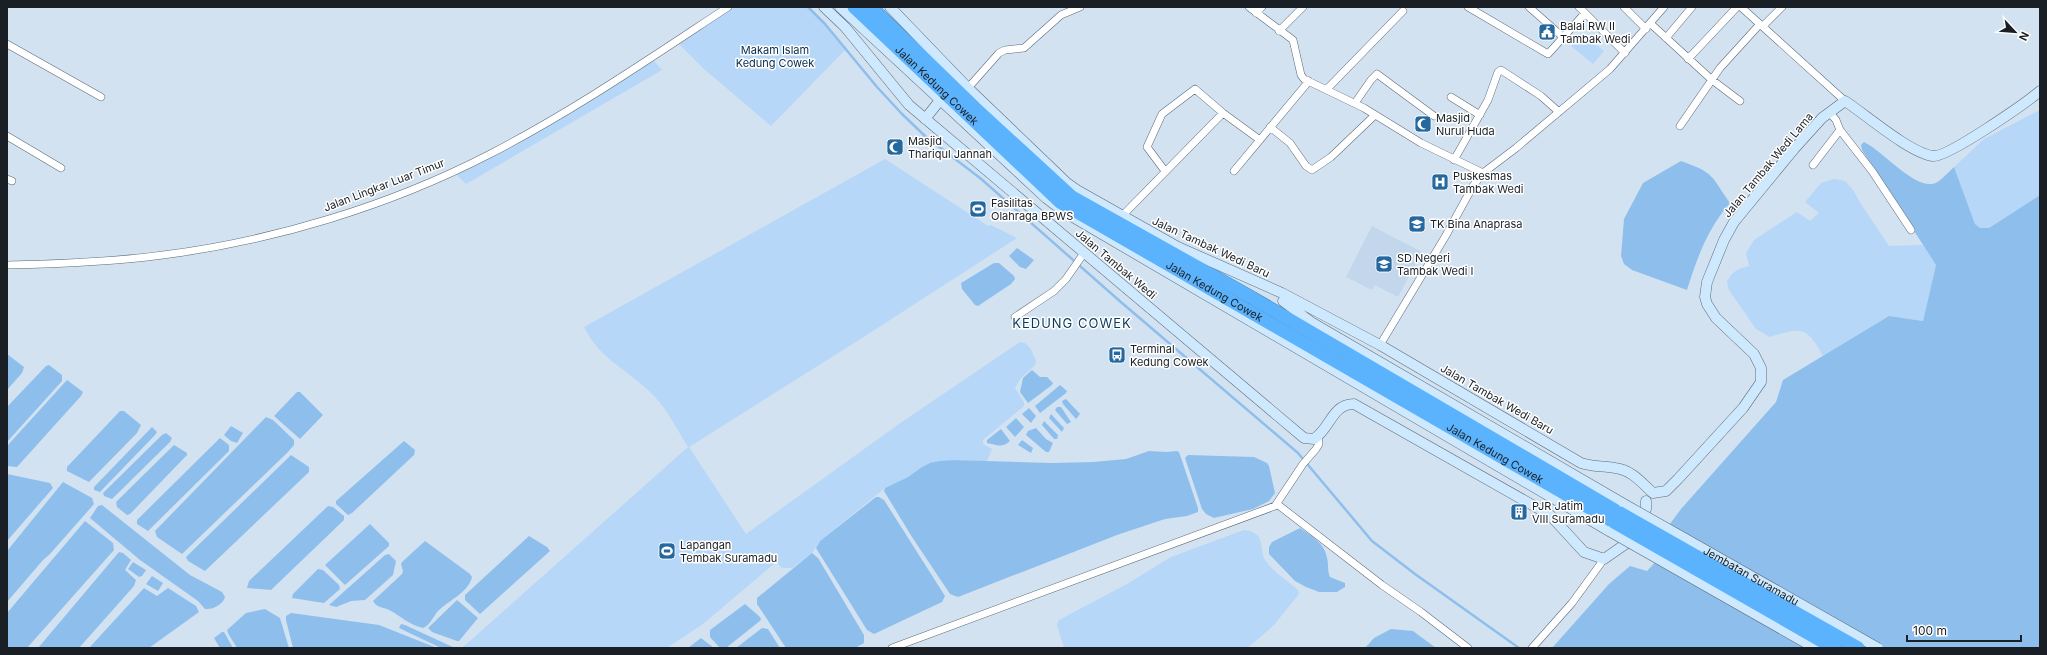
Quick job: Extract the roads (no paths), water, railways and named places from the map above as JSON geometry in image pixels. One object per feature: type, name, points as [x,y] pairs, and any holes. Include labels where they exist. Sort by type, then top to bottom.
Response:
[{"type":"highway","name":"Jalan Kedung Cowek","points":[[871,7],[975,108],[1072,197],[1249,296],[1617,517]]},
{"type":"highway","name":"Jalan Kedung Cowek","points":[[853,13],[1060,202],[1617,517]]},
{"type":"highway","name":"Jembatan Suramadu","points":[[1617,517],[1834,648]]},
{"type":"highway","name":"Jembatan Suramadu","points":[[1617,517],[1858,648]]},
{"type":"main road","name":"Jalan Tambak Wedi","points":[[824,7],[845,27],[909,105],[1082,256],[1304,438],[1311,439],[1318,437]]},
{"type":"main road","points":[[840,7],[853,13],[940,100],[1046,198],[1066,213],[1617,517]]},
{"type":"main road","name":"Jalan Kedung Cowek","points":[[890,7],[968,88]]},
{"type":"main road","points":[[845,27],[853,13]]},
{"type":"main road","name":"Jalan Tambak Wedi Baru","points":[[968,88],[1067,183],[1178,247],[1239,276],[1282,294],[1380,345],[1581,463],[1601,468],[1615,468],[1632,474],[1649,497]]},
{"type":"main road","points":[[1845,101],[1908,144],[1927,155],[1935,156],[1944,153],[1988,128],[2019,108],[2040,91]]},
{"type":"main road","points":[[925,119],[940,100]]},
{"type":"main road","name":"Jalan Tambak Wedi Lama","points":[[1649,497],[1666,491],[1678,479],[1743,408],[1761,382],[1761,368],[1754,354],[1721,323],[1707,304],[1705,297],[1706,282],[1716,256],[1734,222],[1794,149],[1829,112],[1845,101]]},
{"type":"main road","points":[[1239,276],[1288,304],[1311,322],[1617,517],[1815,648]]},
{"type":"main road","points":[[1318,437],[1336,411],[1349,404],[1360,406],[1550,515],[1584,552],[1604,559],[1620,547],[1621,540],[1639,506],[1649,497]]},
{"type":"main road","name":"Jembatan Suramadu","points":[[1617,517],[1878,648]]},
{"type":"street","name":"Jalan Lingkar Luar Timur","points":[[7,265],[110,261],[210,248],[270,235],[365,207],[424,184],[487,156],[556,118],[728,7]]},
{"type":"street","points":[[968,88],[999,53],[1004,50],[1024,48],[1068,9],[1080,7]]},
{"type":"street","points":[[1249,7],[1295,43],[1301,75],[1309,81],[1355,103],[1421,143],[1483,173]]},
{"type":"street","points":[[1256,13],[1262,7]]},
{"type":"street","points":[[1279,30],[1303,7]]},
{"type":"street","points":[[1468,7],[1546,53],[1550,53],[1585,13]]},
{"type":"street","points":[[1529,7],[1564,38]]},
{"type":"street","points":[[1579,7],[1625,53]]},
{"type":"street","points":[[1624,7],[1666,38],[1712,80],[1740,102]]},
{"type":"street","points":[[1380,345],[1445,238],[1473,186],[1483,173],[1610,69],[1664,7]]},
{"type":"street","points":[[1666,38],[1692,7]]},
{"type":"street","points":[[1688,59],[1737,7]]},
{"type":"street","points":[[1741,7],[1845,101]]},
{"type":"street","points":[[1680,126],[1712,80],[1762,25],[1782,7]]},
{"type":"street","points":[[1328,89],[1403,11]]},
{"type":"street","points":[[7,44],[101,98]]},
{"type":"street","points":[[1454,160],[1480,115],[1498,72],[1501,70],[1541,96],[1559,112]]},
{"type":"street","points":[[1355,103],[1377,74],[1434,116]]},
{"type":"street","points":[[1234,171],[1309,81]]},
{"type":"street","points":[[1165,171],[1147,149],[1162,114],[1196,89],[1223,113],[1260,140]]},
{"type":"street","points":[[1451,97],[1480,115]]},
{"type":"street","points":[[1829,112],[1836,120],[1840,130],[1866,162],[1911,230]]},
{"type":"street","points":[[1122,216],[1223,113]]},
{"type":"street","points":[[1270,127],[1290,143],[1306,166],[1312,170],[1331,157],[1375,115]]},
{"type":"street","points":[[1813,166],[1840,130]]},
{"type":"street","points":[[7,136],[61,168]]},
{"type":"street","points":[[1015,318],[1054,291],[1082,256]]},
{"type":"street","points":[[892,648],[1263,512],[1277,504],[1303,464],[1312,455],[1318,444],[1318,437]]},
{"type":"street","points":[[1277,504],[1382,585],[1422,612],[1468,648]]},
{"type":"street","points":[[1532,648],[1572,603],[1604,559]]},
{"type":"waterway","points":[[808,7],[825,24],[877,87],[925,136],[980,178],[1122,303],[1298,453],[1372,541],[1415,574],[1519,648]]},
{"type":"place","name":"Balai RW II Tambak Wedi","points":[[1547,32]]},
{"type":"place","name":"Masjid Nurul Huda","points":[[1423,124]]},
{"type":"place","name":"Masjid Thariqul Jannah","points":[[895,147]]},
{"type":"place","name":"Puskesmas Tambak Wedi","points":[[1440,182]]},
{"type":"place","name":"Fasilitas Olahraga BPWS","points":[[978,209]]},
{"type":"place","name":"TK Bina Anaprasa","points":[[1417,224]]},
{"type":"place","name":"SD Negeri Tambak Wedi I","points":[[1384,264]]},
{"type":"place","name":"Terminal Kedung Cowek","points":[[1117,355]]},
{"type":"place","name":"PJR Jatim VIII Suramadu","points":[[1519,512]]},
{"type":"place","name":"Lapangan Tembak Suramadu","points":[[667,551]]},
{"type":"district","name":"KEDUNG COWEK","points":[[1072,323]]},
{"type":"park label","name":"Makam Islam Kedung Cowek","points":[[775,56]]}]
